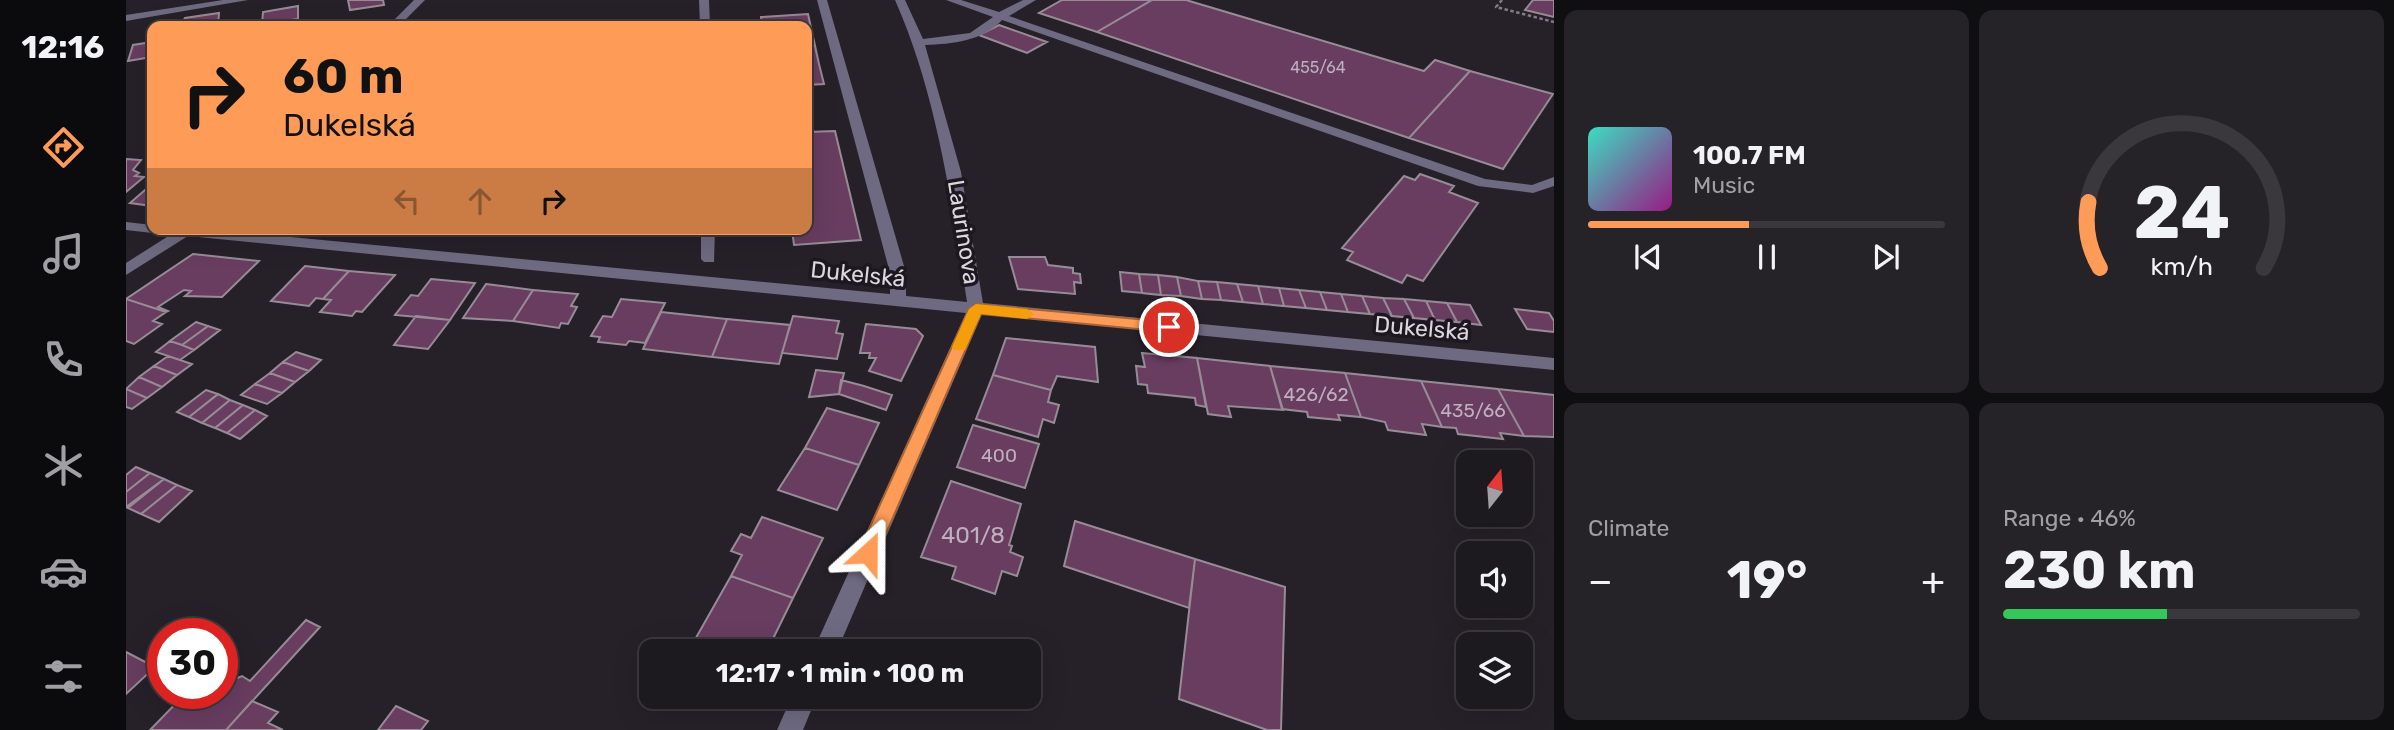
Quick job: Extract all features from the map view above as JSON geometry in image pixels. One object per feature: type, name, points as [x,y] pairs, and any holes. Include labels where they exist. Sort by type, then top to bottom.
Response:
[{"type":"street","points":[[128,14],[243,0]]},
{"type":"street","points":[[398,21],[420,0]]},
{"type":"street","points":[[704,0],[705,21]]},
{"type":"street","points":[[822,0],[898,273],[898,301]]},
{"type":"street","name":"Laurinova","points":[[830,639],[976,309],[954,172],[919,42],[900,0]]},
{"type":"street","points":[[951,0],[1483,183],[1533,189],[1554,181]]},
{"type":"street","points":[[919,42],[950,42],[975,33],[1031,0]]},
{"type":"street","points":[[126,226],[147,228]]},
{"type":"street","points":[[126,270],[181,235]]},
{"type":"street","name":"Dukelská","points":[[228,235],[1554,364]]},
{"type":"street","points":[[708,235],[709,259]]},
{"type":"street","points":[[790,730],[799,709]]},
{"type":"path","points":[[1502,0],[1496,7],[1554,22]]},
{"type":"building","points":[[348,0],[383,0],[384,5],[350,10]]},
{"type":"building","points":[[1062,0],[1152,0],[1097,32],[1039,13]]},
{"type":"building","points":[[1152,0],[1186,0],[1424,71],[1435,60],[1470,71],[1409,138],[1097,32]]},
{"type":"building","points":[[1533,0],[1554,0],[1554,17],[1525,10]]},
{"type":"building","points":[[298,6],[298,19],[262,21],[263,12]]},
{"type":"building","points":[[219,13],[218,21],[183,21],[185,18]]},
{"type":"building","points":[[808,14],[810,21],[762,21],[761,17]]},
{"type":"building","points":[[999,25],[1047,42],[1027,53],[979,35]]},
{"type":"building","points":[[812,32],[824,84],[812,85]]},
{"type":"building","points":[[147,43],[147,58],[128,61],[133,45]]},
{"type":"building","points":[[1470,71],[1553,94],[1503,169],[1409,138]]},
{"type":"building","points":[[835,131],[861,240],[794,245],[793,235],[812,235],[812,132]]},
{"type":"building","points":[[126,159],[141,160],[133,170],[139,173],[135,176],[144,177],[126,192]]},
{"type":"building","points":[[1420,174],[1454,186],[1449,192],[1478,203],[1423,281],[1407,275],[1402,283],[1347,260],[1353,252],[1342,248],[1404,176],[1415,180]]},
{"type":"building","points":[[147,188],[147,205],[130,203]]},
{"type":"building","points":[[193,254],[259,261],[222,297],[185,296],[191,291],[184,290],[158,307],[168,311],[166,312],[126,299]]},
{"type":"building","points":[[1009,257],[1045,257],[1048,265],[1073,268],[1073,273],[1080,274],[1081,283],[1074,282],[1075,294],[1018,289]]},
{"type":"building","points":[[305,266],[349,271],[323,299],[316,298],[309,306],[271,301]]},
{"type":"building","points":[[349,271],[395,275],[362,312],[356,311],[352,316],[320,312],[331,300],[323,299]]},
{"type":"building","points":[[1120,272],[1139,274],[1142,293],[1122,291]]},
{"type":"building","points":[[1139,274],[1158,275],[1161,295],[1142,293]]},
{"type":"building","points":[[1158,275],[1177,277],[1181,296],[1161,295]]},
{"type":"building","points":[[1177,277],[1198,281],[1202,299],[1181,296]]},
{"type":"building","points":[[431,279],[475,283],[450,320],[395,315],[411,295],[418,296]]},
{"type":"building","points":[[1198,281],[1217,282],[1221,300],[1202,299]]},
{"type":"building","points":[[1217,282],[1237,284],[1243,302],[1221,300]]},
{"type":"building","points":[[486,284],[533,290],[513,321],[463,318]]},
{"type":"building","points":[[1237,284],[1258,286],[1263,304],[1243,302]]},
{"type":"building","points":[[1258,286],[1279,288],[1284,306],[1263,304]]},
{"type":"building","points":[[1279,288],[1299,290],[1306,308],[1284,306]]},
{"type":"building","points":[[533,290],[578,294],[571,306],[577,307],[568,324],[561,323],[559,328],[513,321]]},
{"type":"building","points":[[1299,290],[1320,292],[1327,310],[1306,308]]},
{"type":"building","points":[[1320,292],[1341,294],[1348,312],[1327,310]]},
{"type":"building","points":[[1341,294],[1362,296],[1370,314],[1348,312]]},
{"type":"building","points":[[1362,296],[1383,298],[1392,316],[1370,314]]},
{"type":"building","points":[[1383,298],[1404,299],[1414,318],[1392,316]]},
{"type":"building","points":[[126,299],[166,312],[153,321],[162,324],[134,344],[126,341]]},
{"type":"building","points":[[621,299],[665,303],[645,343],[629,341],[626,345],[598,342],[600,337],[591,336],[603,316],[612,317]]},
{"type":"building","points":[[1404,299],[1426,301],[1435,320],[1414,318]]},
{"type":"building","points":[[1426,301],[1447,303],[1457,322],[1435,320]]},
{"type":"building","points":[[1447,303],[1470,305],[1481,325],[1457,322]]},
{"type":"building","points":[[1515,309],[1549,313],[1554,321],[1554,332],[1527,329]]},
{"type":"building","points":[[661,312],[727,319],[712,357],[643,349]]},
{"type":"building","points":[[416,316],[450,320],[428,349],[394,345]]},
{"type":"building","points":[[793,316],[839,321],[836,333],[843,334],[837,359],[782,353]]},
{"type":"building","points":[[727,319],[790,325],[779,364],[712,357]]},
{"type":"building","points":[[196,322],[208,326],[182,345],[170,341]]},
{"type":"building","points":[[866,324],[916,329],[923,336],[901,381],[869,371],[876,358],[869,358],[870,353],[860,353]]},
{"type":"building","points":[[208,326],[220,330],[194,350],[182,345]]},
{"type":"building","points":[[1006,338],[1095,347],[1098,382],[1057,376],[1051,390],[993,375]]},
{"type":"building","points":[[170,341],[194,350],[180,360],[156,352]]},
{"type":"building","points":[[296,352],[321,360],[309,371],[283,362]]},
{"type":"building","points":[[1142,353],[1197,358],[1206,407],[1196,405],[1195,398],[1148,393],[1147,385],[1138,384],[1136,366],[1145,367]]},
{"type":"building","points":[[168,356],[192,364],[177,375],[154,366]]},
{"type":"building","points":[[1197,358],[1270,366],[1283,410],[1228,406],[1231,417],[1208,414]]},
{"type":"building","points":[[283,362],[309,371],[295,382],[270,373]]},
{"type":"building","points":[[154,366],[177,375],[162,387],[139,377]]},
{"type":"building","points":[[1270,366],[1345,373],[1361,417],[1338,415],[1340,420],[1308,417],[1307,412],[1282,409]]},
{"type":"building","points":[[816,370],[844,373],[839,394],[809,397]]},
{"type":"building","points":[[270,373],[295,382],[282,393],[255,384]]},
{"type":"building","points":[[1345,373],[1421,381],[1442,427],[1422,424],[1426,435],[1388,430],[1385,422],[1361,417]]},
{"type":"building","points":[[993,375],[1051,390],[1048,402],[1059,405],[1054,423],[1043,419],[1038,437],[976,419]]},
{"type":"building","points":[[139,377],[162,387],[147,398],[126,389]]},
{"type":"building","points":[[841,380],[892,395],[886,410],[839,394]]},
{"type":"building","points":[[1421,381],[1498,389],[1524,436],[1500,433],[1503,439],[1458,434],[1456,428],[1442,427]]},
{"type":"building","points":[[255,384],[282,393],[267,404],[241,395]]},
{"type":"building","points":[[126,389],[147,398],[132,409],[126,407]]},
{"type":"building","points":[[1498,389],[1554,395],[1554,437],[1524,436]]},
{"type":"building","points":[[206,390],[218,394],[189,417],[177,412]]},
{"type":"building","points":[[218,394],[230,400],[202,423],[189,417]]},
{"type":"building","points":[[230,400],[243,405],[215,428],[202,423]]},
{"type":"building","points":[[243,405],[255,410],[227,433],[215,428]]},
{"type":"building","points":[[827,408],[879,423],[859,465],[805,448]]},
{"type":"building","points":[[255,410],[267,416],[240,439],[227,433]]},
{"type":"building","points":[[973,425],[1039,444],[1025,488],[957,467]]},
{"type":"building","points":[[805,448],[859,465],[837,510],[778,490]]},
{"type":"building","points":[[136,467],[150,473],[126,492],[126,475]]},
{"type":"building","points":[[150,473],[164,479],[126,507],[126,492]]},
{"type":"building","points":[[164,479],[177,485],[141,514],[128,508]]},
{"type":"building","points":[[951,481],[1021,504],[1009,545],[1012,546],[1010,552],[1023,557],[1017,576],[1002,571],[995,594],[952,579],[956,567],[921,557]]},
{"type":"building","points":[[177,485],[192,491],[159,522],[141,514]]},
{"type":"building","points":[[762,517],[823,538],[793,598],[731,576],[742,555],[731,551],[741,534],[751,538]]},
{"type":"building","points":[[1075,521],[1195,559],[1189,608],[1064,566]]},
{"type":"building","points":[[1195,559],[1285,587],[1281,730],[1267,730],[1179,699]]},
{"type":"building","points":[[731,576],[793,598],[773,639],[695,639]]},
{"type":"building","points":[[306,620],[320,627],[226,730],[150,730],[170,709],[238,709],[238,678],[242,676],[250,681]]},
{"type":"building","points":[[126,652],[147,663],[147,674],[126,694]]},
{"type":"building","points":[[252,701],[278,712],[268,723],[283,730],[226,730]]},
{"type":"building","points":[[396,706],[428,721],[421,730],[378,730]]},
{"type":"slow traffic","points":[[960,347],[976,309],[1027,314]]},
{"type":"route","points":[[868,553],[976,309],[1169,327]]}]
